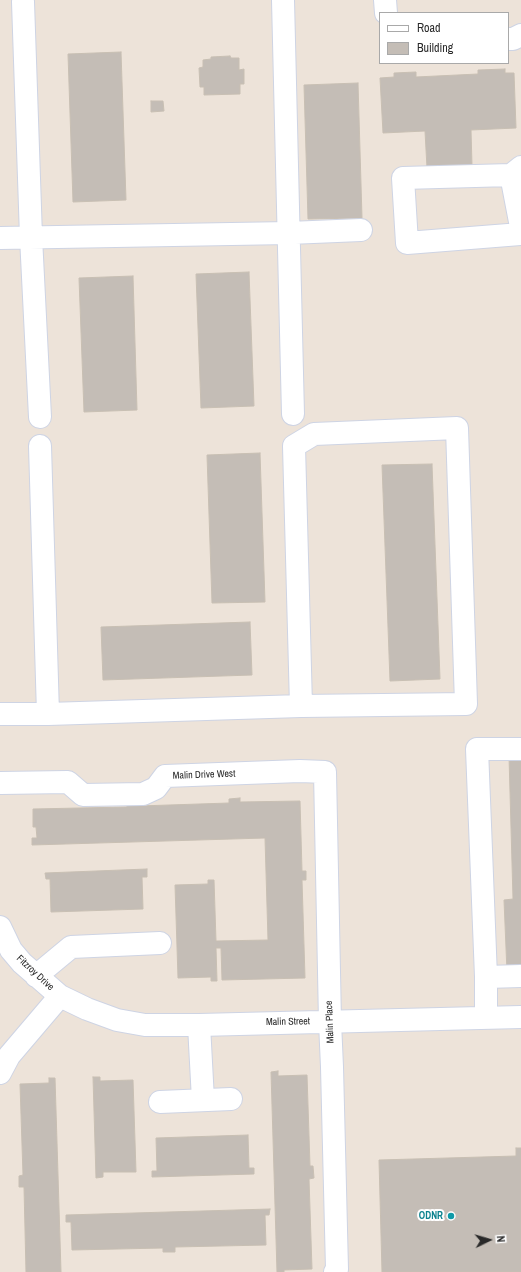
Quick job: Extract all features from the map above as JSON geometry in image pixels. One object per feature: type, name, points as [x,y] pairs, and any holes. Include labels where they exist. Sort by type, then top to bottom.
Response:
[{"type":"street","points":[[283,0],[293,414]]},
{"type":"street","points":[[385,0],[386,12]]},
{"type":"street","points":[[23,2],[31,237],[40,417]]},
{"type":"street","points":[[509,39],[521,35]]},
{"type":"street","points":[[521,228],[516,171],[402,178],[407,243],[521,234]]},
{"type":"street","points":[[0,238],[289,233],[361,230]]},
{"type":"street","points":[[0,714],[48,714],[301,706],[466,704],[457,428],[314,434],[294,446],[301,706]]},
{"type":"street","points":[[40,446],[48,714]]},
{"type":"street","points":[[486,1018],[486,977],[478,749],[521,749]]},
{"type":"street","name":"Malin Drive West","points":[[0,783],[68,782],[83,795],[143,794],[156,788],[165,776],[300,771],[325,772]]},
{"type":"street","name":"Malin Place","points":[[325,772],[330,1022],[337,1254],[337,1270],[335,1272]]},
{"type":"street","name":"Fitzroy Drive","points":[[0,927],[6,954],[22,963],[60,996]]},
{"type":"street","points":[[36,976],[71,947],[160,943]]},
{"type":"street","points":[[486,977],[521,976]]},
{"type":"street","points":[[0,1073],[9,1056],[60,996]]},
{"type":"street","name":"Malin Street","points":[[60,996],[87,1010],[117,1020],[144,1025],[521,1017]]},
{"type":"street","points":[[199,1025],[203,1100]]},
{"type":"street","points":[[160,1102],[231,1099]]},
{"type":"building","points":[[121,52],[126,200],[73,202],[68,54]]},
{"type":"building","points":[[230,56],[231,58],[239,58],[239,70],[244,69],[244,84],[240,84],[240,94],[204,95],[204,87],[200,87],[199,68],[203,67],[203,60],[211,59],[211,57]]},
{"type":"building","points":[[505,69],[505,73],[514,73],[516,128],[471,130],[472,166],[427,168],[425,131],[383,133],[380,78],[394,77],[394,73],[416,72],[416,77],[478,74],[478,70]]},
{"type":"building","points":[[358,83],[362,218],[308,219],[304,85]]},
{"type":"building","points":[[151,101],[163,101],[164,111],[151,112]]},
{"type":"building","points":[[249,272],[254,406],[201,408],[196,274]]},
{"type":"building","points":[[133,276],[137,410],[84,412],[79,278]]},
{"type":"building","points":[[260,453],[265,602],[212,603],[207,455]]},
{"type":"building","points":[[432,464],[440,679],[390,681],[382,465]]},
{"type":"building","points":[[250,622],[252,675],[103,680],[101,627]]},
{"type":"building","points":[[509,756],[521,756],[521,971],[507,972],[504,900],[513,899]]},
{"type":"building","points":[[240,798],[240,802],[300,801],[302,871],[306,871],[306,880],[302,880],[305,978],[222,980],[221,948],[216,948],[217,981],[211,981],[211,977],[178,978],[175,885],[208,884],[208,880],[214,880],[216,941],[268,940],[265,838],[32,845],[32,838],[37,838],[36,827],[33,827],[33,809],[127,807],[127,802],[139,801],[139,806],[229,803],[229,799]]},
{"type":"building","points":[[147,869],[147,877],[142,877],[143,909],[51,912],[50,879],[46,879],[45,873]]},
{"type":"building","points":[[278,1071],[278,1076],[307,1075],[310,1166],[313,1166],[314,1178],[309,1179],[312,1269],[284,1270],[284,1272],[277,1272],[271,1072]]},
{"type":"building","points":[[93,1077],[100,1077],[100,1081],[133,1080],[136,1172],[103,1172],[103,1177],[96,1178]]},
{"type":"building","points":[[49,1078],[55,1078],[61,1272],[26,1272],[24,1187],[19,1187],[19,1176],[23,1175],[20,1084],[49,1083]]},
{"type":"building","points":[[248,1135],[249,1168],[254,1168],[254,1174],[152,1177],[152,1171],[157,1171],[156,1138]]},
{"type":"building","name":"ODNR","points":[[516,1148],[521,1148],[521,1272],[382,1272],[379,1160],[516,1156]]},
{"type":"building","points":[[270,1209],[269,1215],[265,1215],[266,1245],[175,1247],[175,1252],[163,1252],[163,1248],[72,1250],[71,1222],[66,1222],[66,1215]]},
{"type":"place","name":"ODNR","points":[[451,1216]]}]
